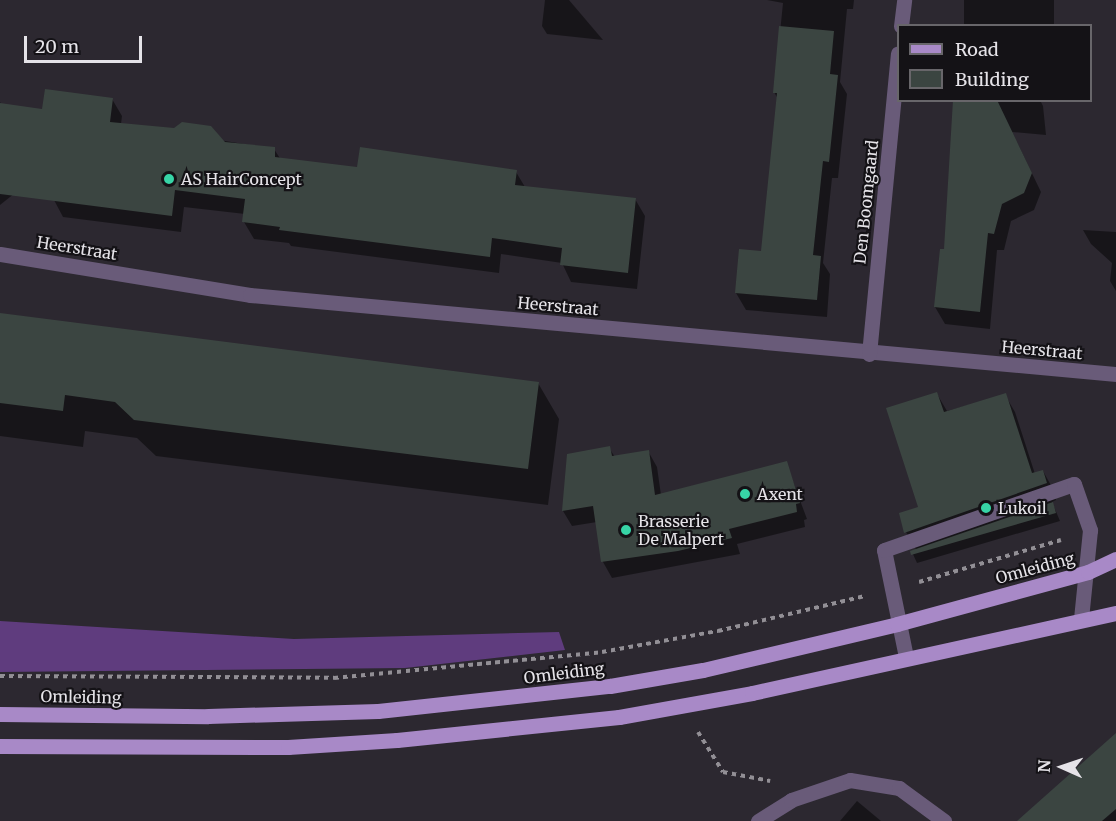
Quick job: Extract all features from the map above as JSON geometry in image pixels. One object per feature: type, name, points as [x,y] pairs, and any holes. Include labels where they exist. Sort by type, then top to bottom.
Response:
[{"type":"main road","name":"Omleiding","points":[[0,714],[208,716],[378,711],[610,686],[703,670],[897,624],[1088,572],[1116,559]]},
{"type":"main road","points":[[0,746],[204,748],[364,742],[619,717],[681,706],[1081,618],[1116,613]]},
{"type":"street","points":[[901,24],[904,0]]},
{"type":"street","name":"Den Boomgaard","points":[[869,354],[897,63]]},
{"type":"street","name":"Heerstraat","points":[[0,254],[250,295],[869,354],[1116,374]]},
{"type":"street","points":[[906,657],[897,624],[884,550],[1074,484],[1090,530],[1088,572],[1081,618]]},
{"type":"street","points":[[758,821],[791,800],[850,780],[900,788],[944,821]]},
{"type":"path","points":[[0,676],[334,678],[626,648],[718,631],[892,589],[1090,530]]},
{"type":"path","points":[[681,706],[723,772],[820,790]]},
{"type":"shaded area","points":[[0,621],[294,639],[559,632],[565,650],[405,668],[0,672]]},
{"type":"building","points":[[779,26],[834,31],[830,74],[838,75],[829,162],[823,161],[813,255],[821,256],[817,300],[735,293],[739,249],[761,251],[777,93],[773,93]]},
{"type":"building","points":[[45,89],[113,98],[110,122],[174,128],[182,122],[211,126],[225,142],[275,147],[275,157],[357,167],[360,147],[517,170],[515,185],[636,198],[628,273],[560,265],[562,248],[492,238],[490,257],[279,230],[280,227],[242,222],[245,199],[175,190],[172,216],[0,194],[0,103],[42,109]]},
{"type":"building","points":[[953,102],[998,102],[1032,173],[1024,193],[1002,204],[994,234],[988,233],[980,312],[934,307],[940,249],[944,249]]},
{"type":"building","points":[[0,313],[539,382],[528,469],[134,420],[115,402],[65,395],[63,411],[0,403]]},
{"type":"building","points":[[937,392],[944,412],[1006,393],[1032,473],[1043,470],[1047,483],[904,533],[899,513],[918,507],[886,408]]},
{"type":"building","points":[[610,446],[612,456],[649,450],[655,495],[787,461],[800,503],[796,504],[797,512],[729,529],[732,538],[678,551],[601,562],[593,506],[562,511],[567,454]]},
{"type":"building","points":[[1053,502],[1056,513],[911,555],[910,551]]},
{"type":"building","points":[[1116,733],[1116,809],[1102,821],[1017,821]]},
{"type":"place","name":"AS HairConcept","points":[[169,179]]},
{"type":"place","name":"Axent","points":[[745,494]]},
{"type":"place","name":"Lukoil","points":[[986,508]]},
{"type":"place","name":"Brasserie De Malpert","points":[[626,530]]}]
